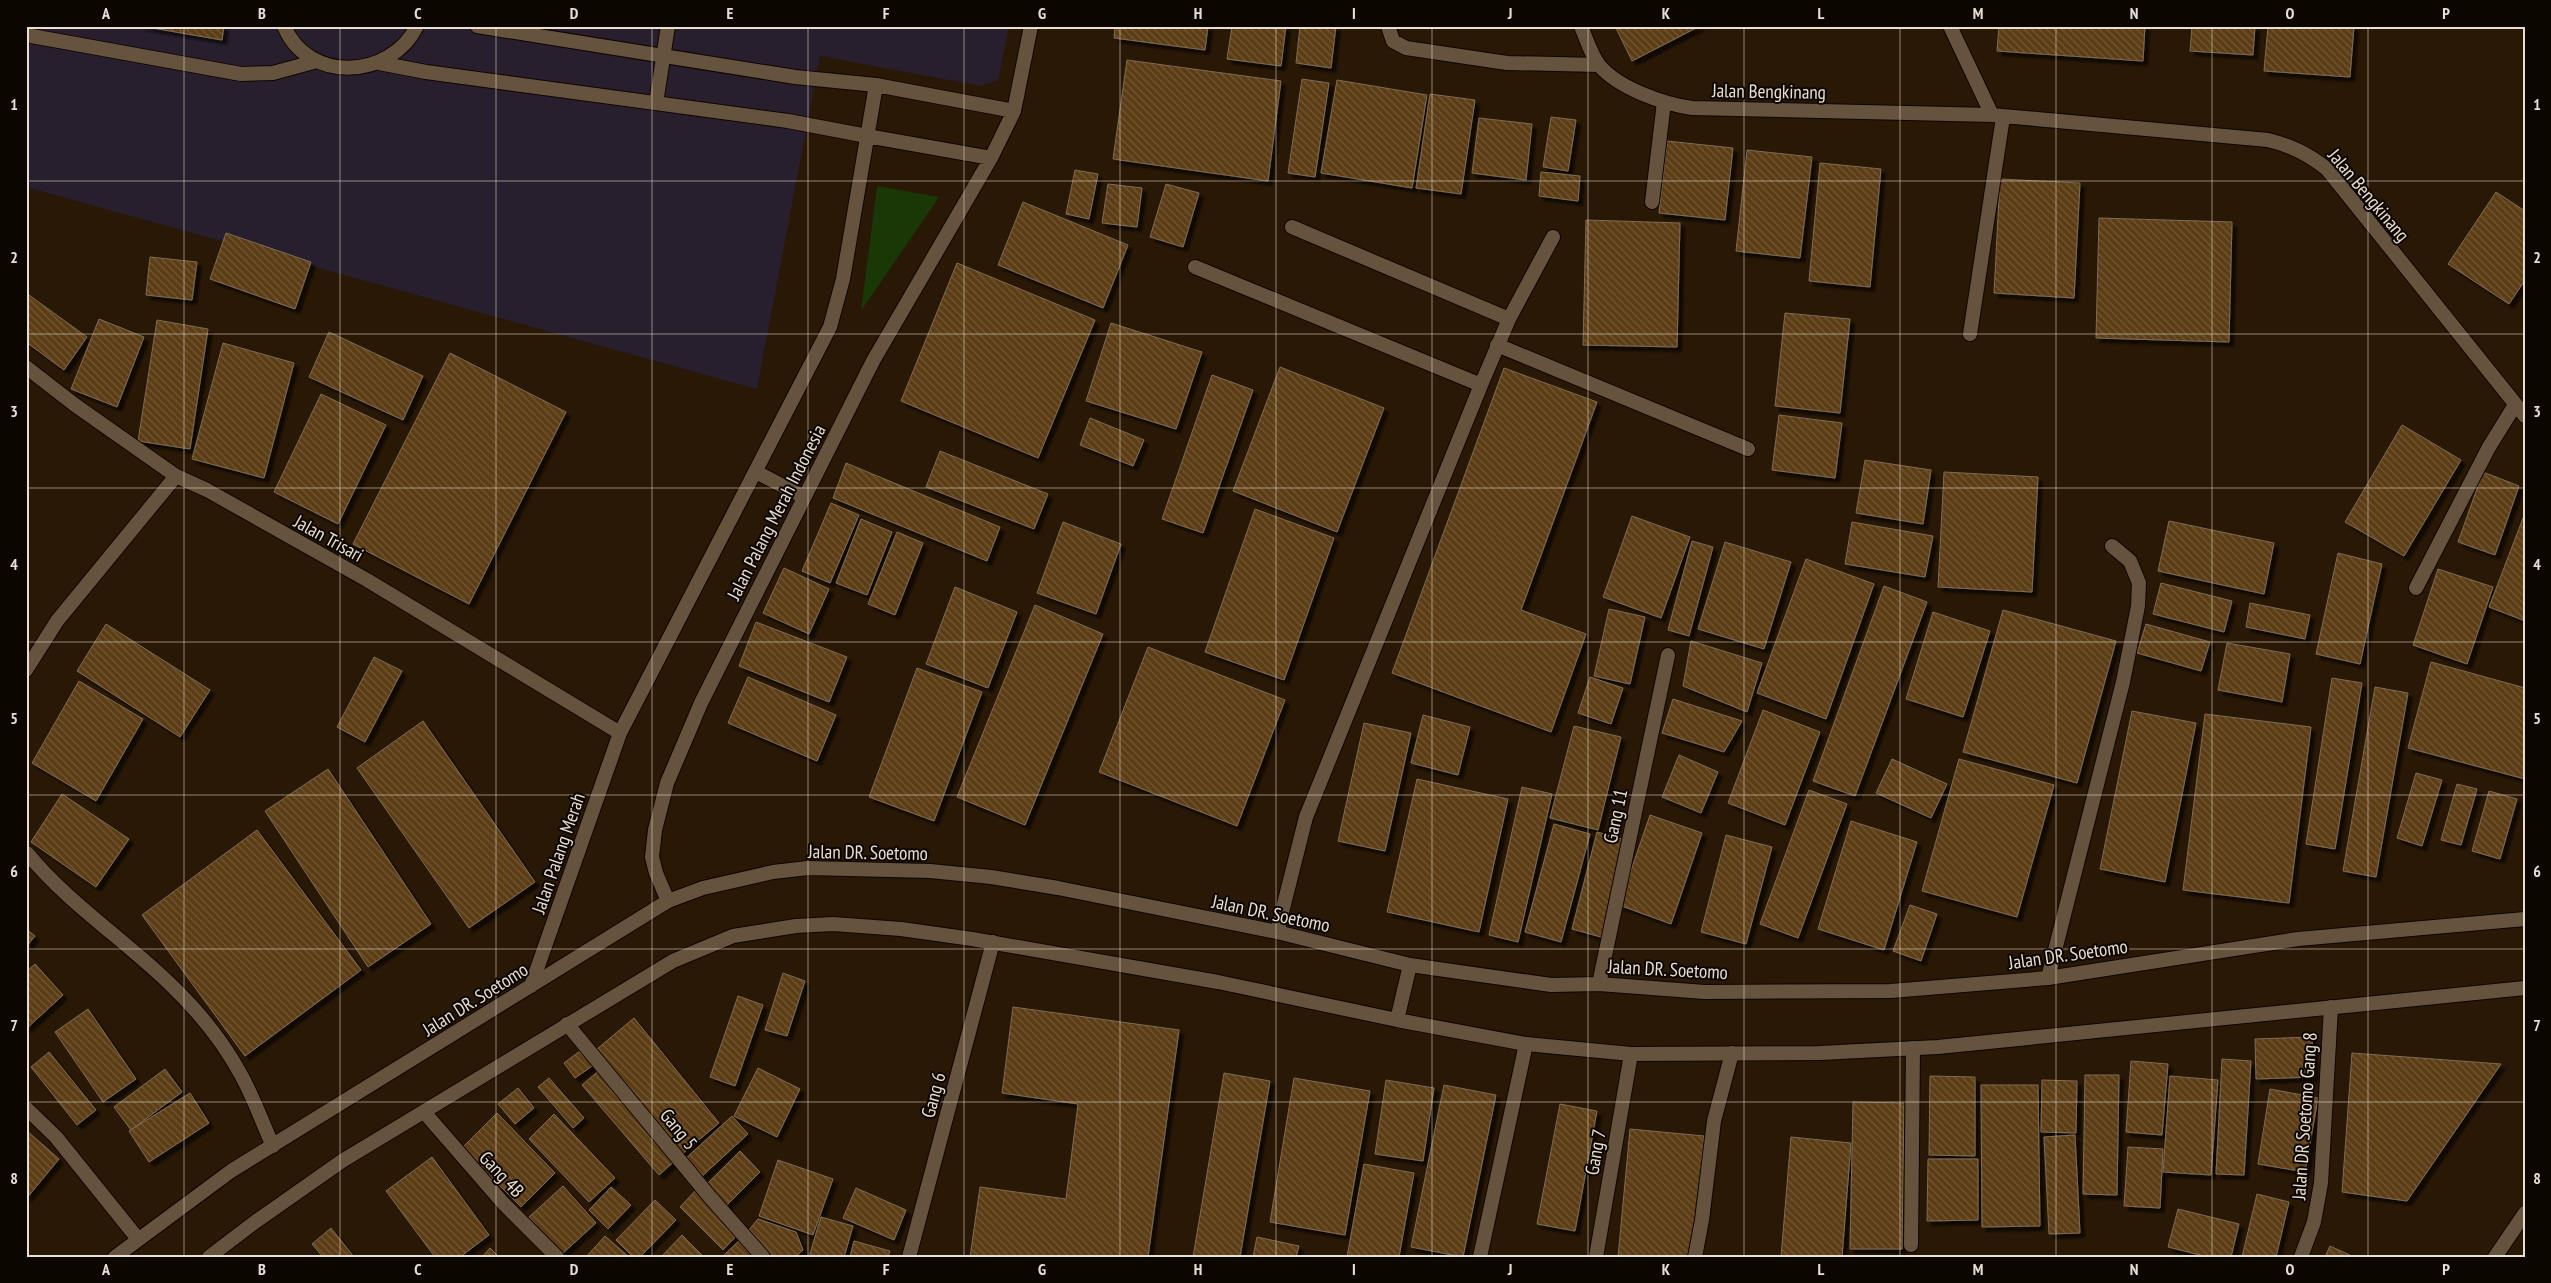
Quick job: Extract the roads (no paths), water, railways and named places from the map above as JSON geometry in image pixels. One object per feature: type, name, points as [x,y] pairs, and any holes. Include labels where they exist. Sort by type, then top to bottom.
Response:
[{"type":"street","points":[[284,26],[300,49],[318,61],[337,68],[358,68],[379,63],[397,52],[412,37],[417,26]]},
{"type":"street","points":[[477,26],[795,77],[876,85],[1014,111]]},
{"type":"street","points":[[656,103],[668,26]]},
{"type":"street","points":[[379,63],[426,72],[788,121],[991,158],[1014,111],[1031,26]]},
{"type":"street","points":[[1388,26],[1393,41],[1406,48],[1507,62],[1599,64]]},
{"type":"street","name":"Jalan Bengkinang","points":[[1581,26],[1599,64],[1625,85],[1664,102],[1692,108],[1997,116],[2268,140],[2310,154],[2340,184],[2525,416]]},
{"type":"street","points":[[1950,26],[1997,116],[1970,334]]},
{"type":"street","points":[[26,35],[241,74],[273,73],[318,61]]},
{"type":"street","name":"Jalan Palang Merah Indonesia","points":[[620,733],[817,354],[837,307],[876,85]]},
{"type":"street","points":[[1652,202],[1664,102]]},
{"type":"street","name":"Jalan Palang Merah Indonesia","points":[[668,901],[652,857],[654,830],[668,783],[701,703],[873,361],[991,158]]},
{"type":"street","points":[[1292,227],[1509,319]]},
{"type":"street","points":[[1277,932],[1306,817],[1497,345],[1553,237]]},
{"type":"street","points":[[1195,267],[1481,385]]},
{"type":"street","points":[[1497,345],[1748,449]]},
{"type":"street","name":"Jalan Trisari","points":[[26,367],[75,405],[176,476],[207,490],[366,580],[620,733]]},
{"type":"street","points":[[2416,588],[2489,447],[2515,405]]},
{"type":"street","points":[[756,472],[804,497]]},
{"type":"street","points":[[26,670],[57,621],[176,476]]},
{"type":"street","points":[[2048,978],[2123,682],[2138,606],[2139,583],[2130,561],[2112,546]]},
{"type":"street","name":"Gang 11","points":[[1599,984],[1668,656]]},
{"type":"street","name":"Jalan Palang Merah","points":[[531,986],[620,733]]},
{"type":"street","points":[[27,853],[47,877],[73,902],[104,926],[173,987],[226,1049],[241,1074],[273,1146]]},
{"type":"street","name":"Jalan DR. Soetomo","points":[[118,1256],[138,1239],[231,1171],[668,901],[702,888],[791,870],[848,868],[930,871],[991,877],[1058,888],[1277,932],[1410,965],[1550,985],[1599,984],[1705,992],[1891,992],[2048,978],[2298,939],[2525,919]]},
{"type":"street","points":[[209,1257],[301,1188],[674,961],[734,936],[796,926],[833,924],[901,929],[993,942],[1218,982],[1397,1020],[1526,1044],[1631,1054],[1820,1053],[1913,1048],[2525,988]]},
{"type":"street","name":"Gang 6","points":[[908,1257],[993,942]]},
{"type":"street","points":[[1397,1020],[1410,965]]},
{"type":"street","name":"Jalan DR Soetomo Gang 8","points":[[2301,1257],[2314,1222],[2321,1184],[2331,1007]]},
{"type":"street","name":"Gang 5","points":[[568,1024],[710,1197],[763,1257]]},
{"type":"street","points":[[1480,1257],[1526,1044]]},
{"type":"street","points":[[1911,1245],[1913,1048]]},
{"type":"street","name":"Gang 7","points":[[1596,1257],[1631,1054]]},
{"type":"street","points":[[1695,1257],[1702,1220],[1714,1121],[1732,1054]]},
{"type":"street","points":[[26,1108],[56,1136],[138,1239]]},
{"type":"street","name":"Gang 4B","points":[[424,1112],[503,1203],[557,1257]]},
{"type":"street","points":[[2495,1257],[2525,1213]]}]
